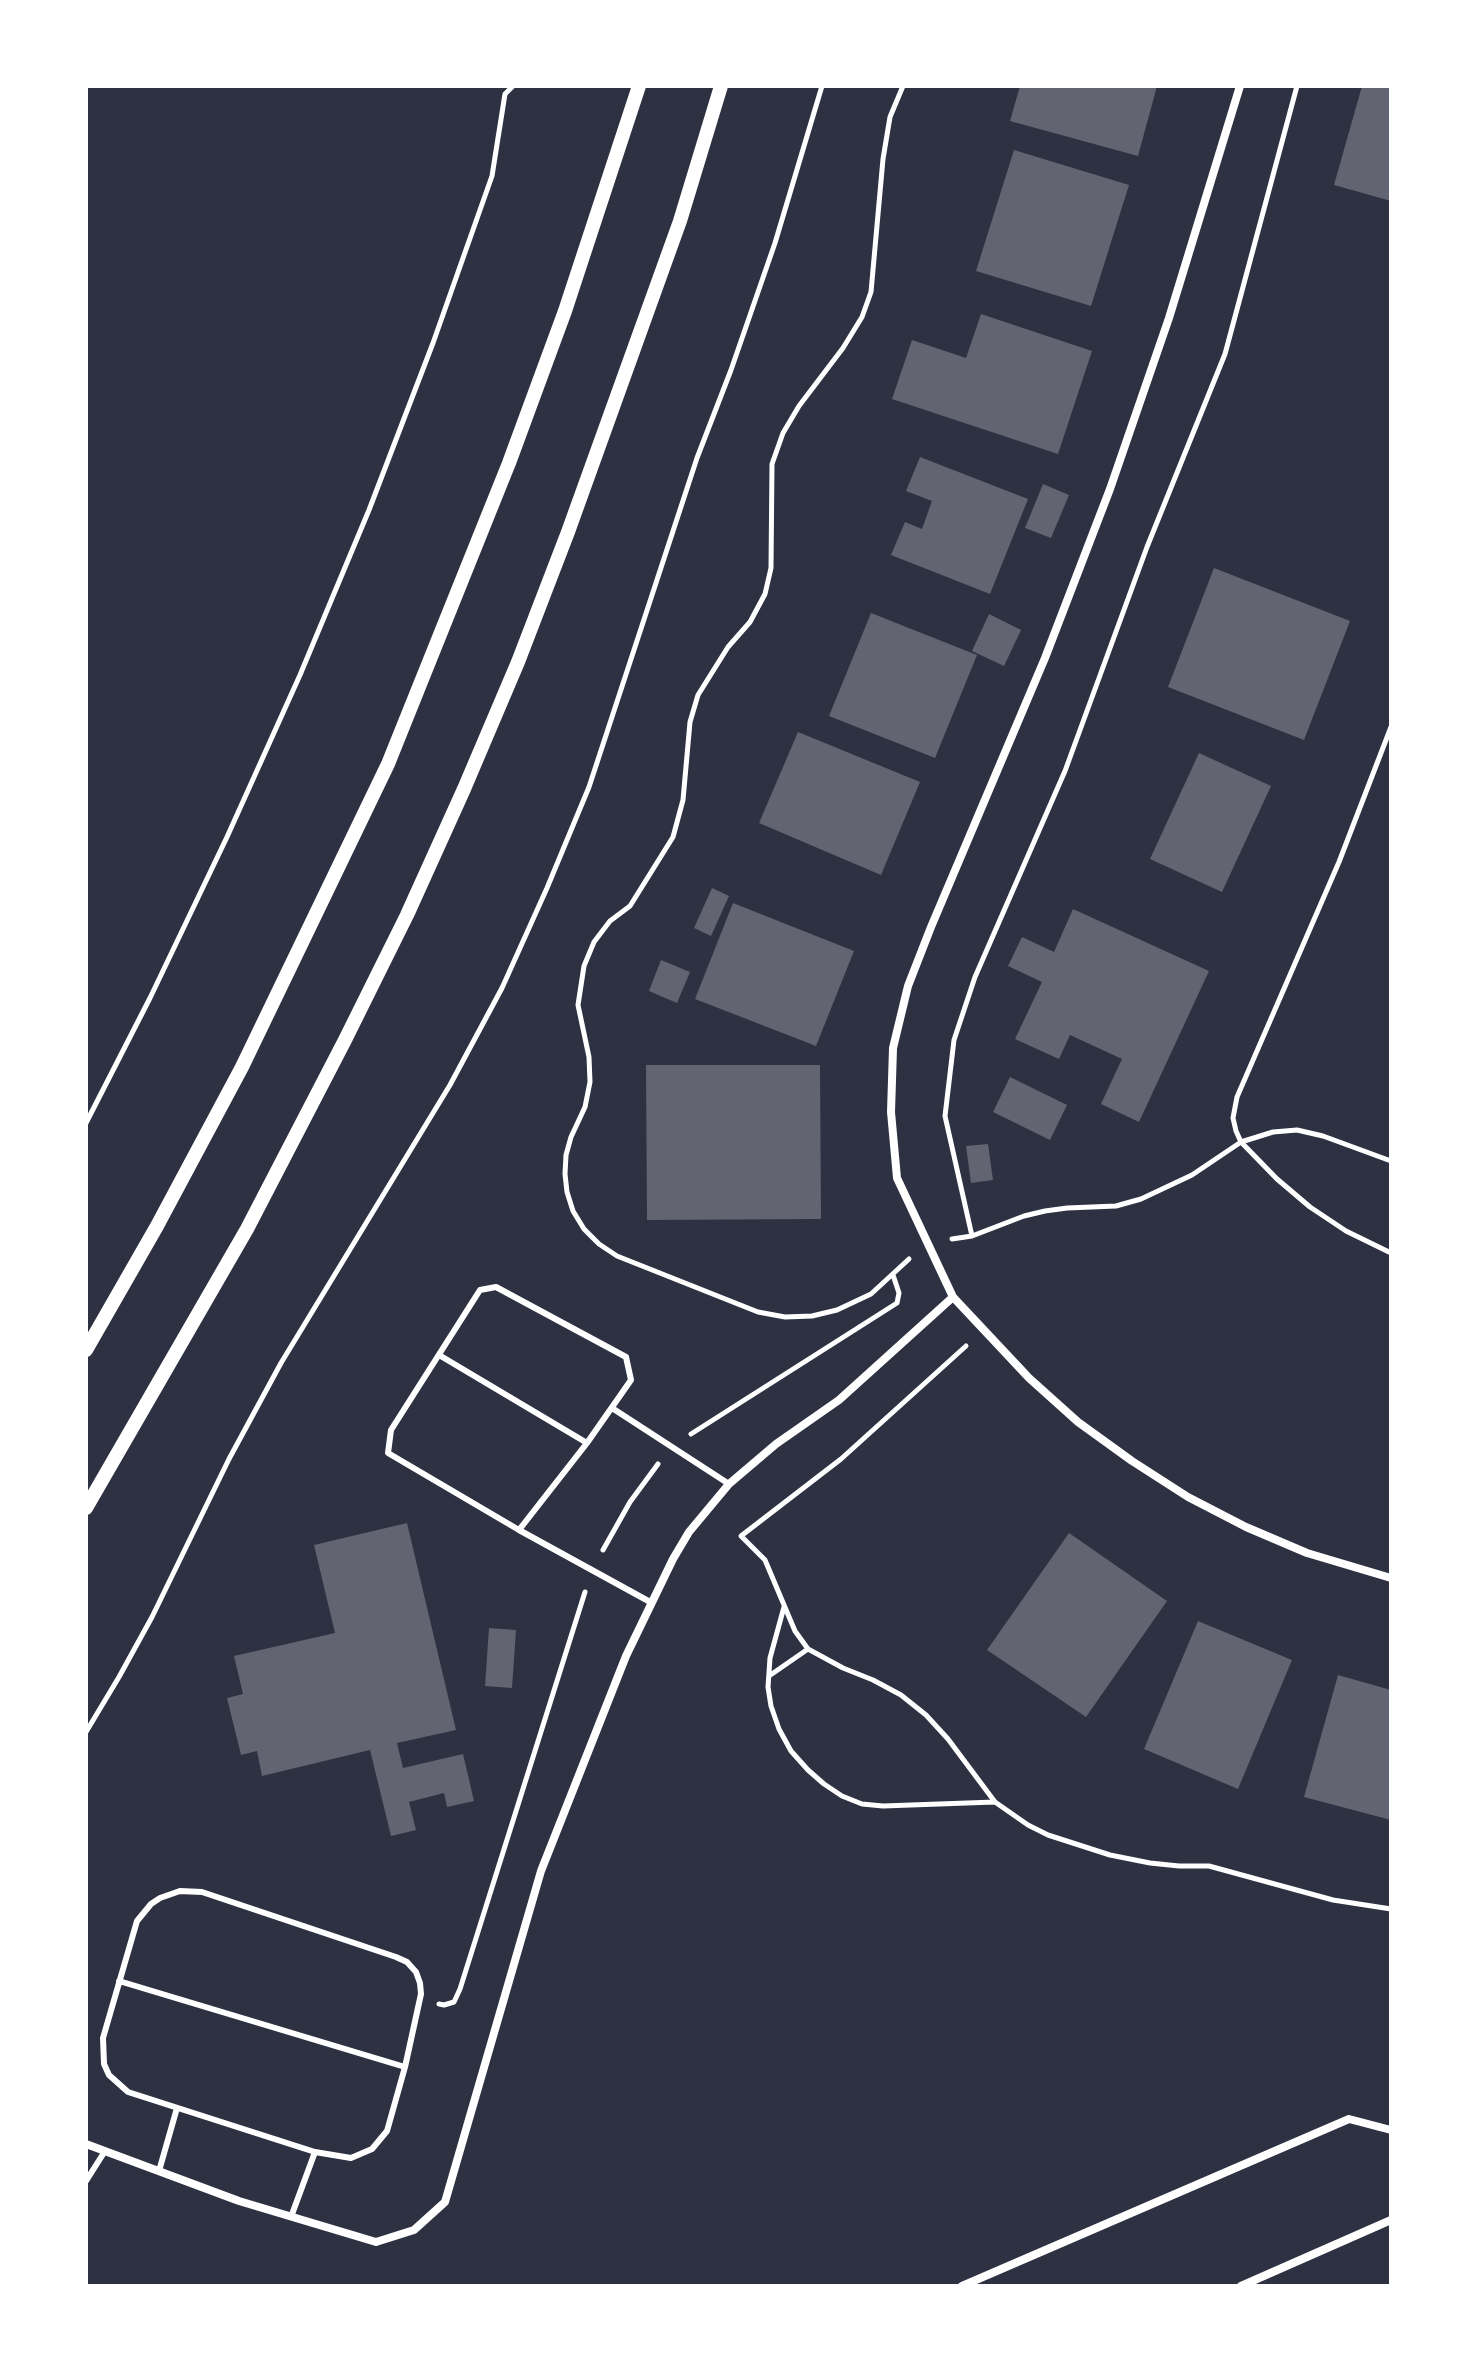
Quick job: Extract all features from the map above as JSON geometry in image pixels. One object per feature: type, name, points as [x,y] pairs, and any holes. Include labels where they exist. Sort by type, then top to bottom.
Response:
[{"type":"street","points":[[86,1350],[242,1067],[388,764],[514,449],[570,297],[639,86]]},
{"type":"street","points":[[86,1508],[254,1216],[407,915],[464,789],[518,662],[568,532],[680,221],[721,86]]},
{"type":"street","points":[[1240,86],[1169,318],[1110,489],[1045,658],[908,986],[893,1048],[891,1112],[897,1178],[953,1297],[1029,1378],[1078,1422],[1188,1497],[1246,1527],[1307,1553],[1391,1578]]},
{"type":"street","points":[[86,2144],[239,2201],[376,2242],[414,2230],[445,2202],[541,1871],[626,1656],[673,1559],[689,1532],[729,1484],[776,1444],[839,1400],[953,1297]]},
{"type":"street","points":[[962,2286],[1349,2119],[1391,2130]]},
{"type":"street","points":[[1241,2286],[1391,2220]]},
{"type":"lane","points":[[519,1530],[587,1443],[631,1380],[626,1357],[496,1287],[480,1290],[391,1430],[388,1453],[519,1530],[652,1603]]},
{"type":"lane","points":[[439,1355],[587,1443]]},
{"type":"lane","points":[[612,1408],[729,1484]]},
{"type":"lane","points":[[180,1891],[202,1892],[407,1962],[416,1972],[421,1994],[405,2067],[387,2131],[372,2149],[351,2158],[315,2152],[128,2092],[109,2075],[104,2064],[103,2038],[137,1921],[160,1898],[180,1891]]},
{"type":"lane","points":[[119,1981],[405,2067]]},
{"type":"lane","points":[[159,2171],[177,2108]]},
{"type":"lane","points":[[86,2181],[105,2151]]},
{"type":"lane","points":[[291,2217],[315,2152]]},
{"type":"path","points":[[86,1123],[227,837],[363,524],[433,343],[492,176],[505,94],[513,86]]},
{"type":"path","points":[[86,1732],[152,1617],[229,1459],[281,1363],[450,1085],[502,988],[547,888],[589,787],[697,458],[775,243],[822,86]]},
{"type":"path","points":[[903,86],[890,117],[883,159],[871,292],[862,317],[843,348],[799,406],[783,433],[772,464],[771,568],[765,594],[750,622],[728,647],[698,695],[690,722],[683,800],[673,837],[630,906],[610,921],[594,942],[584,966],[578,1005],[589,1057],[590,1082],[585,1107],[566,1155],[567,1192],[573,1211],[584,1229],[617,1256],[758,1312],[785,1317],[812,1316],[837,1310],[871,1294],[926,1242],[972,1236],[1034,1213],[1116,1206],[1141,1199],[1192,1175],[1241,1142],[1273,1132],[1297,1130],[1323,1136],[1391,1161]]},
{"type":"path","points":[[972,1236],[945,1116],[954,1040],[975,977],[1065,771],[1147,547],[1225,354],[1297,86]]},
{"type":"path","points":[[1391,727],[1339,862],[1237,1097],[1233,1118],[1241,1142],[1277,1179],[1310,1207],[1346,1231],[1391,1253]]},
{"type":"path","points":[[983,1330],[841,1459],[741,1536],[765,1560],[795,1631],[808,1649],[901,1695],[926,1715],[995,1802],[1048,1835],[1110,1855],[1179,1866],[1209,1866],[1333,1900],[1391,1909]]},
{"type":"path","points":[[785,1606],[773,1645],[769,1676],[771,1706],[791,1751],[824,1784],[862,1804],[995,1802]]},
{"type":"path","points":[[769,1676],[808,1649]]},
{"type":"building","points":[[1020,86],[1157,86],[1138,156],[1010,121]]},
{"type":"building","points":[[1362,86],[1391,86],[1391,201],[1334,185]]},
{"type":"building","points":[[1014,150],[1129,185],[1091,306],[976,271]]},
{"type":"building","points":[[981,314],[1092,351],[1058,454],[892,399],[912,340],[966,358]]},
{"type":"building","points":[[920,457],[1028,499],[990,594],[891,555],[905,522],[922,529],[932,501],[906,491]]},
{"type":"building","points":[[1043,484],[1069,495],[1051,538],[1025,528]]},
{"type":"building","points":[[1214,568],[1350,621],[1304,740],[1168,687]]},
{"type":"building","points":[[871,613],[977,655],[935,758],[829,716]]},
{"type":"building","points":[[989,614],[1021,630],[1004,666],[972,651]]},
{"type":"building","points":[[798,732],[920,782],[881,875],[759,823]]},
{"type":"building","points":[[1199,753],[1271,786],[1222,892],[1150,859]]},
{"type":"building","points":[[712,888],[729,896],[711,936],[694,928]]},
{"type":"building","points":[[733,903],[854,951],[816,1046],[695,999]]},
{"type":"building","points":[[1073,909],[1209,971],[1139,1122],[1101,1104],[1122,1059],[1070,1035],[1059,1059],[1015,1039],[1042,982],[1008,966],[1022,937],[1054,952]]},
{"type":"building","points":[[661,960],[690,972],[677,1003],[649,991]]},
{"type":"building","points":[[646,1065],[820,1065],[821,1219],[647,1220]]},
{"type":"building","points":[[1010,1077],[1067,1105],[1050,1140],[993,1112]]},
{"type":"building","points":[[988,1144],[993,1180],[971,1183],[966,1146]]},
{"type":"building","points":[[407,1523],[456,1730],[397,1743],[403,1768],[463,1754],[474,1801],[447,1807],[444,1793],[409,1802],[416,1830],[391,1836],[370,1750],[262,1776],[257,1751],[241,1755],[227,1698],[243,1694],[234,1656],[335,1633],[314,1545]]},
{"type":"building","points":[[1069,1533],[1167,1601],[1086,1717],[987,1650]]},
{"type":"building","points":[[1198,1621],[1292,1660],[1238,1789],[1144,1749]]},
{"type":"building","points":[[489,1628],[516,1630],[512,1688],[485,1686]]},
{"type":"building","points":[[1338,1675],[1391,1690],[1391,1820],[1304,1797]]}]
